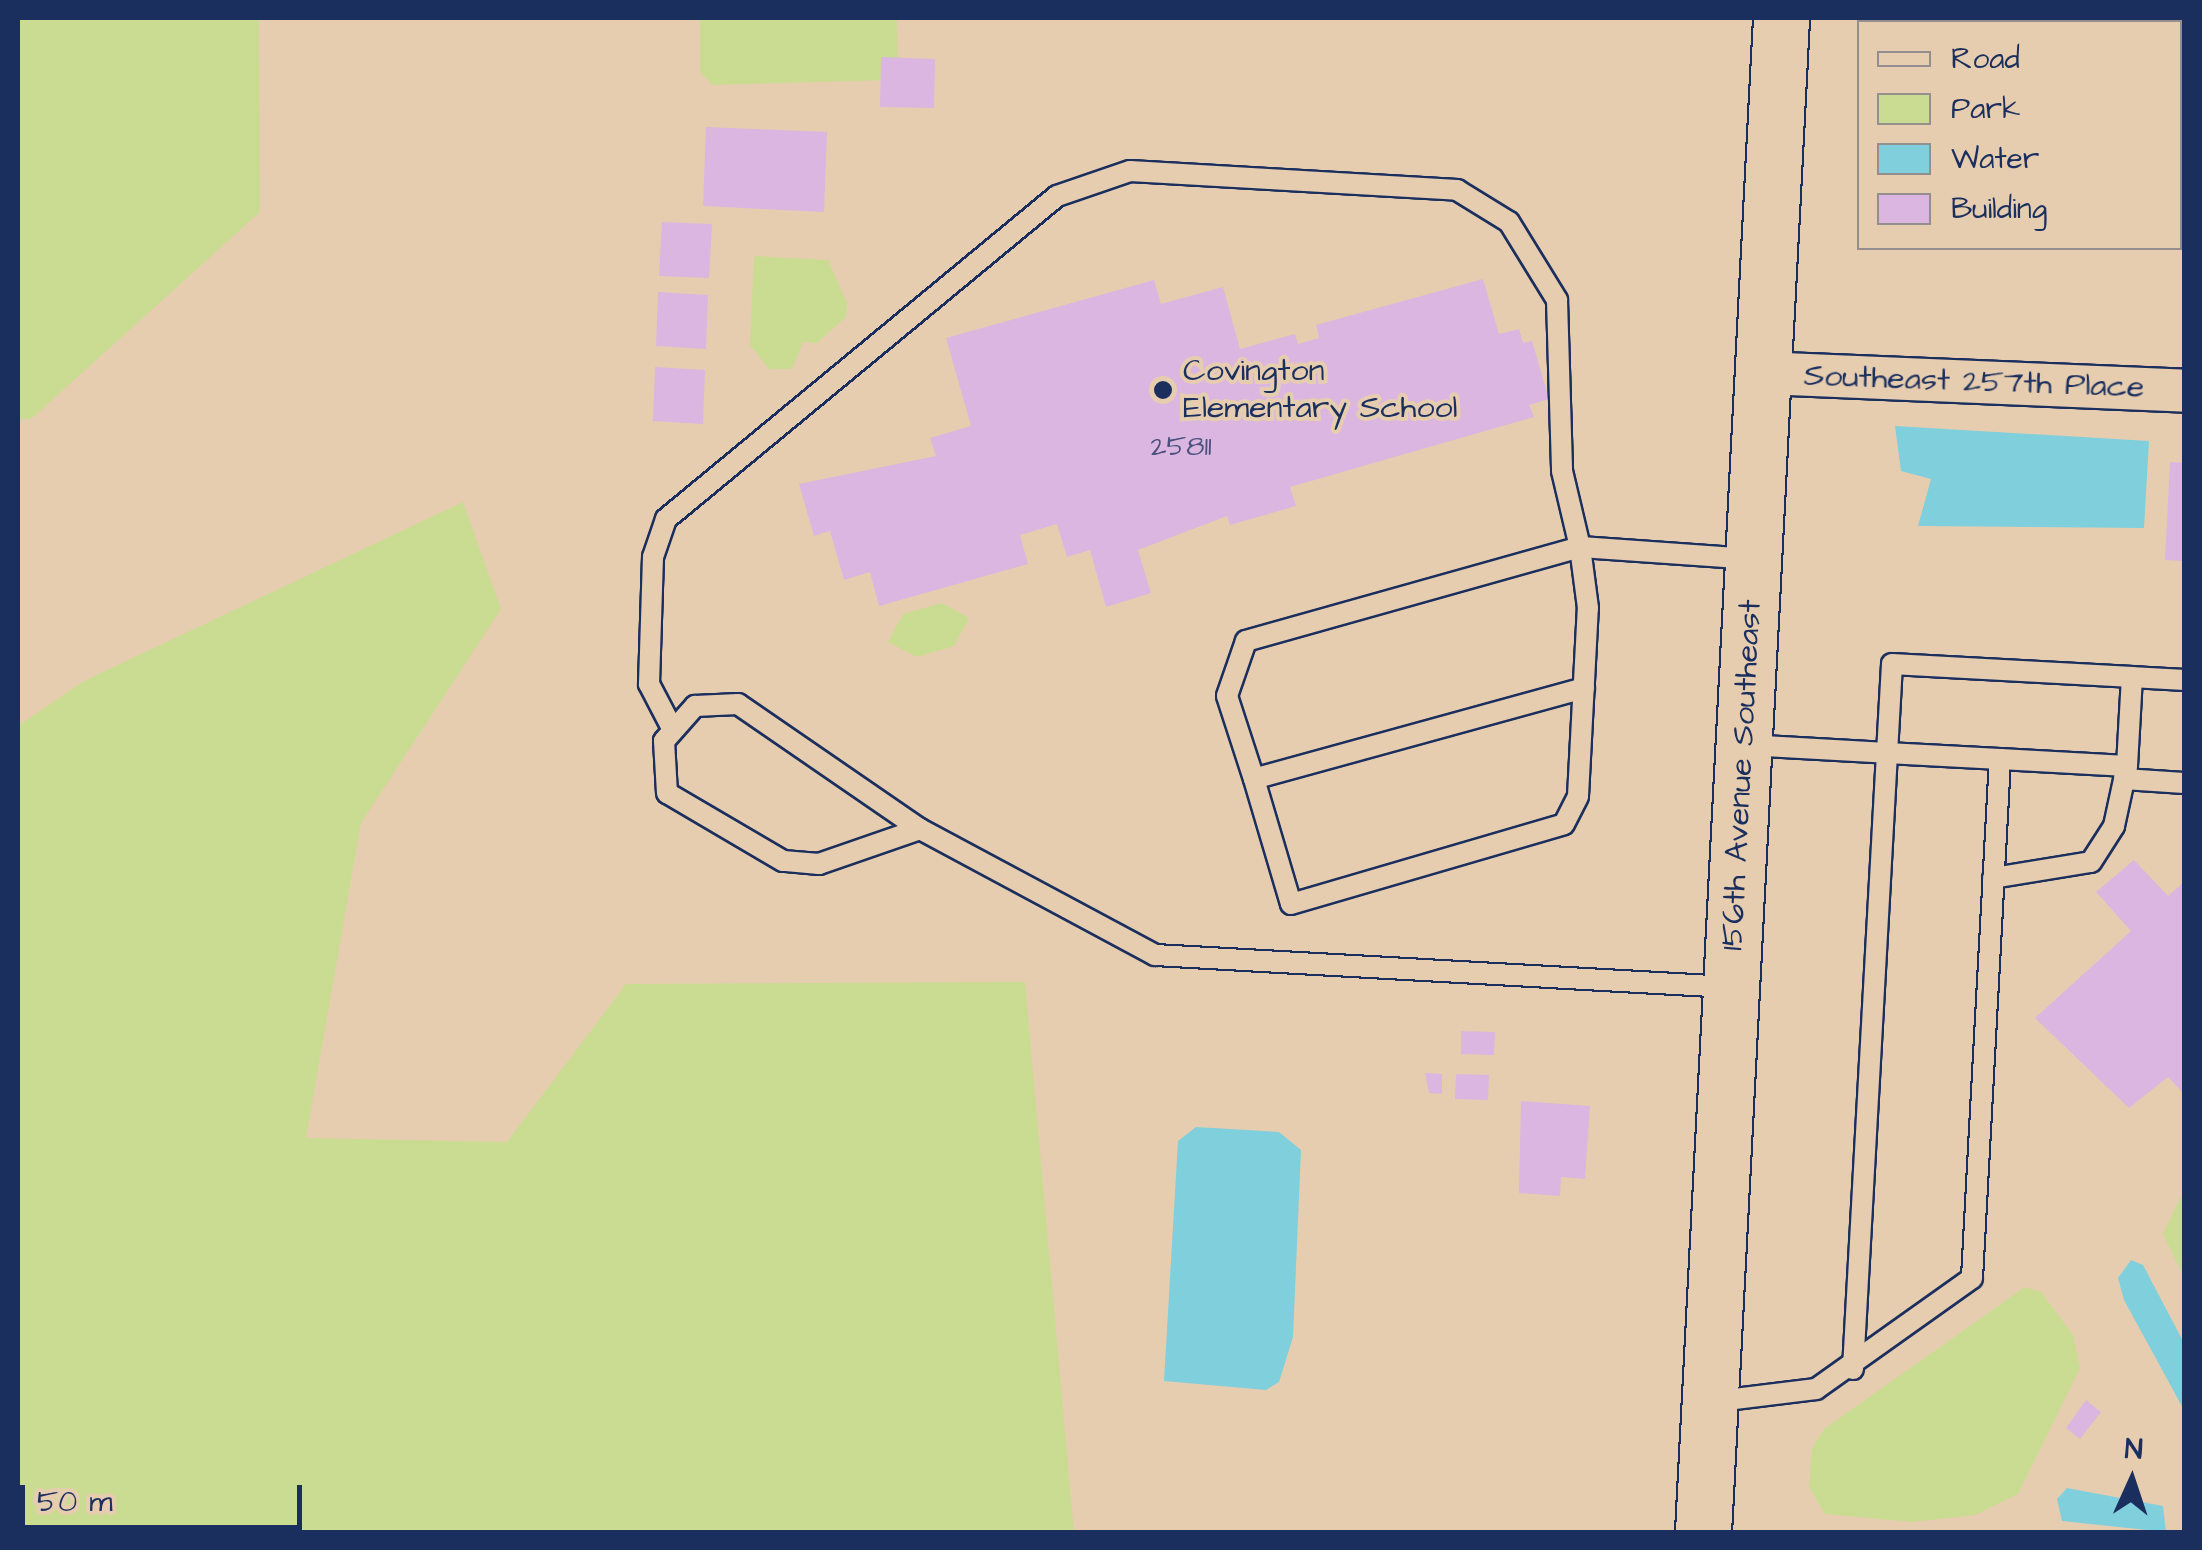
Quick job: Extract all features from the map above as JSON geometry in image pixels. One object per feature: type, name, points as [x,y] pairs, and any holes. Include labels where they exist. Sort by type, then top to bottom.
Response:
[{"type":"street","name":"156th Avenue Southeast","points":[[1703,1532],[1781,18]]},
{"type":"street","name":"Southeast 257th Place","points":[[1763,374],[2184,390]]},
{"type":"lane","points":[[672,728],[648,684],[653,556],[666,520],[1057,196],[1102,176],[1424,182],[1509,222],[1557,300],[1562,471],[1580,547],[1584,688],[1578,796],[1564,824],[1292,904],[1228,696],[1246,641],[1580,547],[1753,559]]},
{"type":"lane","points":[[1853,1369],[1892,664],[2184,680]]},
{"type":"lane","points":[[1994,878],[2091,862],[2114,826],[2125,773],[2132,677]]},
{"type":"lane","points":[[1254,779],[1584,688]]},
{"type":"lane","points":[[920,830],[819,864],[783,861],[667,793],[659,760],[672,728],[710,701],[738,704],[920,830],[1155,954],[1731,986]]},
{"type":"lane","points":[[1743,745],[2000,759],[2184,782]]},
{"type":"lane","points":[[1710,1402],[1816,1388],[1853,1369],[1972,1278],[2000,759]]},
{"type":"green space","points":[[18,18],[259,18],[260,212],[31,419],[18,419]]},
{"type":"green space","points":[[700,18],[897,18],[898,71],[891,80],[713,85],[700,72]]},
{"type":"green space","points":[[754,256],[828,260],[847,303],[846,317],[817,343],[803,342],[792,369],[769,369],[750,345]]},
{"type":"green space","points":[[463,502],[501,609],[361,823],[306,1138],[507,1142],[626,984],[1025,982],[1074,1532],[18,1532],[18,726],[84,681]]},
{"type":"green space","points":[[942,603],[969,618],[954,646],[917,657],[888,642],[903,614]]},
{"type":"green space","points":[[2184,1190],[2184,1277],[2163,1234]]},
{"type":"green space","points":[[2025,1287],[2041,1292],[2073,1335],[2080,1368],[2018,1494],[1975,1515],[1912,1522],[1825,1514],[1809,1487],[1812,1448],[1824,1429]]},
{"type":"water","points":[[1895,426],[2149,441],[2144,528],[1918,526],[1931,479],[1901,471]]},
{"type":"water","points":[[1196,1127],[1279,1132],[1301,1150],[1293,1337],[1279,1382],[1266,1390],[1164,1381],[1178,1141]]},
{"type":"water","points":[[2131,1260],[2143,1265],[2184,1343],[2184,1410],[2124,1300],[2118,1278]]},
{"type":"water","points":[[2067,1488],[2163,1506],[2166,1532],[2062,1521],[2057,1499]]},
{"type":"building","points":[[881,57],[935,59],[934,108],[880,107]]},
{"type":"building","points":[[706,127],[827,132],[824,212],[703,206]]},
{"type":"building","points":[[662,222],[712,224],[709,278],[659,276]]},
{"type":"building","points":[[1483,279],[1499,334],[1519,329],[1523,343],[1532,341],[1549,399],[1529,405],[1534,417],[1290,487],[1296,506],[1230,525],[1227,516],[1138,550],[1151,593],[1106,607],[1090,550],[1067,557],[1057,524],[1020,535],[1028,564],[879,606],[870,572],[844,580],[830,531],[814,536],[799,484],[936,456],[930,438],[971,426],[946,338],[1154,280],[1161,304],[1223,287],[1240,349],[1295,334],[1298,344],[1319,338],[1316,325]]},
{"type":"building","points":[[658,292],[708,295],[706,349],[656,346]]},
{"type":"building","points":[[655,367],[705,370],[703,424],[653,421]]},
{"type":"building","points":[[2170,462],[2184,463],[2184,561],[2165,560]]},
{"type":"building","points":[[2134,860],[2168,896],[2184,882],[2184,1094],[2168,1077],[2129,1108],[2035,1018],[2131,931],[2096,892]]},
{"type":"building","points":[[1461,1031],[1495,1032],[1494,1055],[1461,1054]]},
{"type":"building","points":[[1425,1073],[1442,1074],[1442,1094],[1429,1093]]},
{"type":"building","points":[[1456,1074],[1489,1075],[1488,1100],[1455,1099]]},
{"type":"building","points":[[1521,1101],[1590,1106],[1585,1179],[1561,1177],[1560,1196],[1519,1193]]},
{"type":"building","points":[[2086,1400],[2101,1412],[2080,1439],[2066,1428]]},
{"type":"place","name":"Covington Elementary School","points":[[1163,390]]}]
